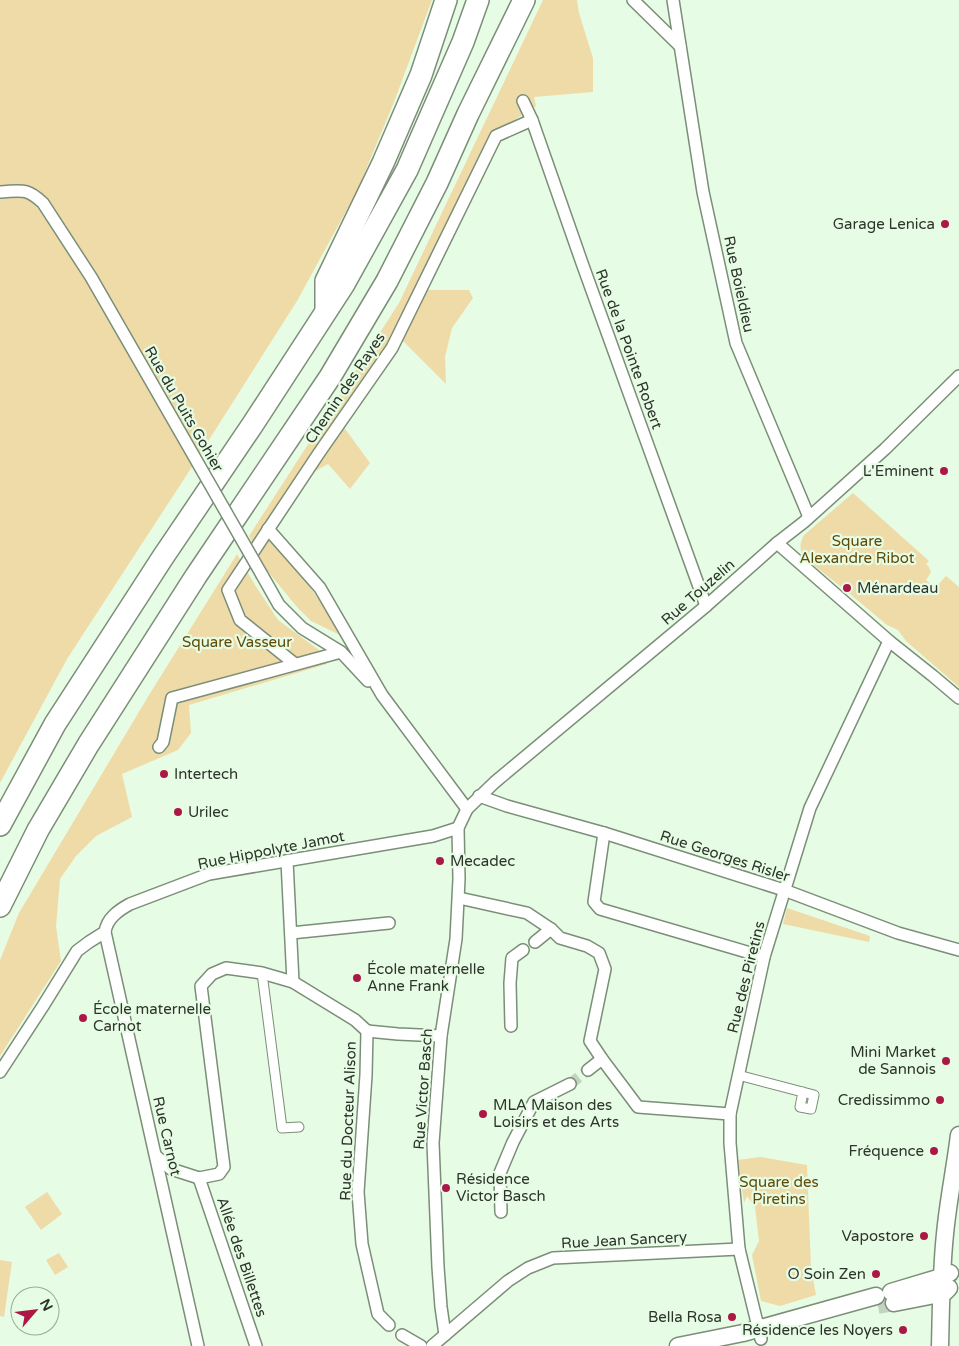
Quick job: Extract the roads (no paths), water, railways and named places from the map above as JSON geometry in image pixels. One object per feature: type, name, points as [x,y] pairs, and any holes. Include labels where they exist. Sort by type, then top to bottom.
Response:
[{"type":"highway","points":[[326,311],[326,281],[383,163],[421,76],[446,0]]},
{"type":"highway","points":[[0,825],[56,724],[163,557],[253,424],[344,284],[407,170],[459,51],[478,0]]},
{"type":"highway","points":[[468,114],[510,0]]},
{"type":"highway","points":[[0,906],[38,830],[88,745],[196,576],[330,377],[387,281],[437,183],[468,114],[524,0]]},
{"type":"main road","points":[[940,1346],[948,1201],[959,1135]]},
{"type":"main road","points":[[728,1346],[760,1334],[943,1283]]},
{"type":"main road","points":[[943,1283],[946,1326],[951,1346]]},
{"type":"main road","points":[[678,1346],[725,1337],[760,1334]]},
{"type":"street","points":[[633,0],[680,46]]},
{"type":"street","name":"Rue Boieldieu","points":[[673,0],[704,192],[736,343],[809,517]]},
{"type":"street","name":"Rue de la Pointe Robert","points":[[524,101],[706,606]]},
{"type":"street","name":"Chemin des Rayes","points":[[295,664],[240,620],[228,590],[319,453],[392,348],[496,136],[532,120]]},
{"type":"street","name":"Rue du Puits Gohier","points":[[0,192],[25,190],[35,195],[43,203],[91,277],[279,604],[302,628],[341,652],[382,695],[467,808]]},
{"type":"street","name":"Rue Touzelin","points":[[458,828],[467,808],[479,796],[809,517],[885,450],[959,376]]},
{"type":"street","name":"Rue du Puits Gohier","points":[[268,529],[320,588],[382,695]]},
{"type":"street","points":[[777,543],[889,641],[959,698]]},
{"type":"street","name":"Rue des Piretins","points":[[760,1334],[740,1249],[730,1143],[730,1114],[764,958],[810,808],[889,641]]},
{"type":"street","points":[[159,747],[163,742],[172,698],[341,652]]},
{"type":"street","name":"Rue Georges Risler","points":[[479,796],[784,890],[898,933],[959,950]]},
{"type":"street","name":"Rue Hippolyte Jamot","points":[[0,1072],[77,951],[106,932],[108,921],[131,903],[209,874],[433,836],[458,828]]},
{"type":"street","name":"Rue Victor Basch","points":[[445,1335],[438,1267],[433,1143],[441,1036],[456,939],[458,828]]},
{"type":"street","points":[[604,833],[594,902],[600,910],[764,958]]},
{"type":"street","points":[[287,861],[293,982]]},
{"type":"street","points":[[458,898],[526,912],[552,929],[560,938],[587,946],[599,953],[605,969],[590,1041],[638,1107],[730,1114]]},
{"type":"street","points":[[291,933],[389,923]]},
{"type":"street","points":[[535,942],[552,929]]},
{"type":"street","name":"Rue Carnot","points":[[106,932],[198,1346]]},
{"type":"street","points":[[511,1026],[510,983],[512,958],[523,950]]},
{"type":"street","name":"Rue du Docteur Alison","points":[[199,1178],[220,1174],[224,1167],[201,986],[212,974],[226,968],[262,973],[293,982],[356,1020],[367,1031],[358,1192],[362,1244],[378,1314],[389,1325]]},
{"type":"street","points":[[262,973],[282,1128],[299,1127]]},
{"type":"street","points":[[367,1031],[441,1036]]},
{"type":"street","points":[[588,1070],[602,1060]]},
{"type":"street","points":[[738,1075],[803,1092]]},
{"type":"street","points":[[501,1212],[500,1174],[513,1142],[534,1102],[570,1084]]},
{"type":"street","points":[[156,1156],[171,1169],[199,1178]]},
{"type":"street","name":"Allée des Billettes","points":[[199,1178],[256,1346]]},
{"type":"street","name":"Rue Jean Sancery","points":[[445,1335],[508,1281],[528,1268],[553,1258],[740,1249]]},
{"type":"street","points":[[402,1335],[421,1346]]},
{"type":"street","points":[[432,1346],[445,1335]]},
{"type":"tunnel","points":[[570,1084],[588,1070]]},
{"type":"tunnel","points":[[878,1306],[894,1303]]},
{"type":"place","name":"Garage Lenica","points":[[945,224]]},
{"type":"place","name":"L'Eminent","points":[[944,471]]},
{"type":"place","name":"Ménardeau","points":[[847,588]]},
{"type":"place","name":"Intertech","points":[[164,774]]},
{"type":"place","name":"Urilec","points":[[178,812]]},
{"type":"place","name":"Mecadec","points":[[440,861]]},
{"type":"place","name":"École maternelle Anne Frank","points":[[357,978]]},
{"type":"place","name":"École maternelle Carnot","points":[[83,1018]]},
{"type":"place","name":"Mini Market de Sannois","points":[[946,1061]]},
{"type":"place","name":"Credissimmo","points":[[940,1100]]},
{"type":"place","name":"MLA Maison des Loisirs et des Arts","points":[[483,1114]]},
{"type":"place","name":"Fréquence","points":[[934,1151]]},
{"type":"place","name":"Résidence Victor Basch","points":[[446,1188]]},
{"type":"place","name":"Vapostore","points":[[924,1236]]},
{"type":"place","name":"O Soin Zen","points":[[876,1274]]},
{"type":"place","name":"Bella Rosa","points":[[732,1317]]},
{"type":"place","name":"Résidence les Noyers","points":[[903,1330]]},
{"type":"park label","name":"Square Alexandre Ribot","points":[[857,550]]},
{"type":"park label","name":"Square Vasseur","points":[[237,642]]},
{"type":"park label","name":"Square des Piretins","points":[[779,1190]]}]
